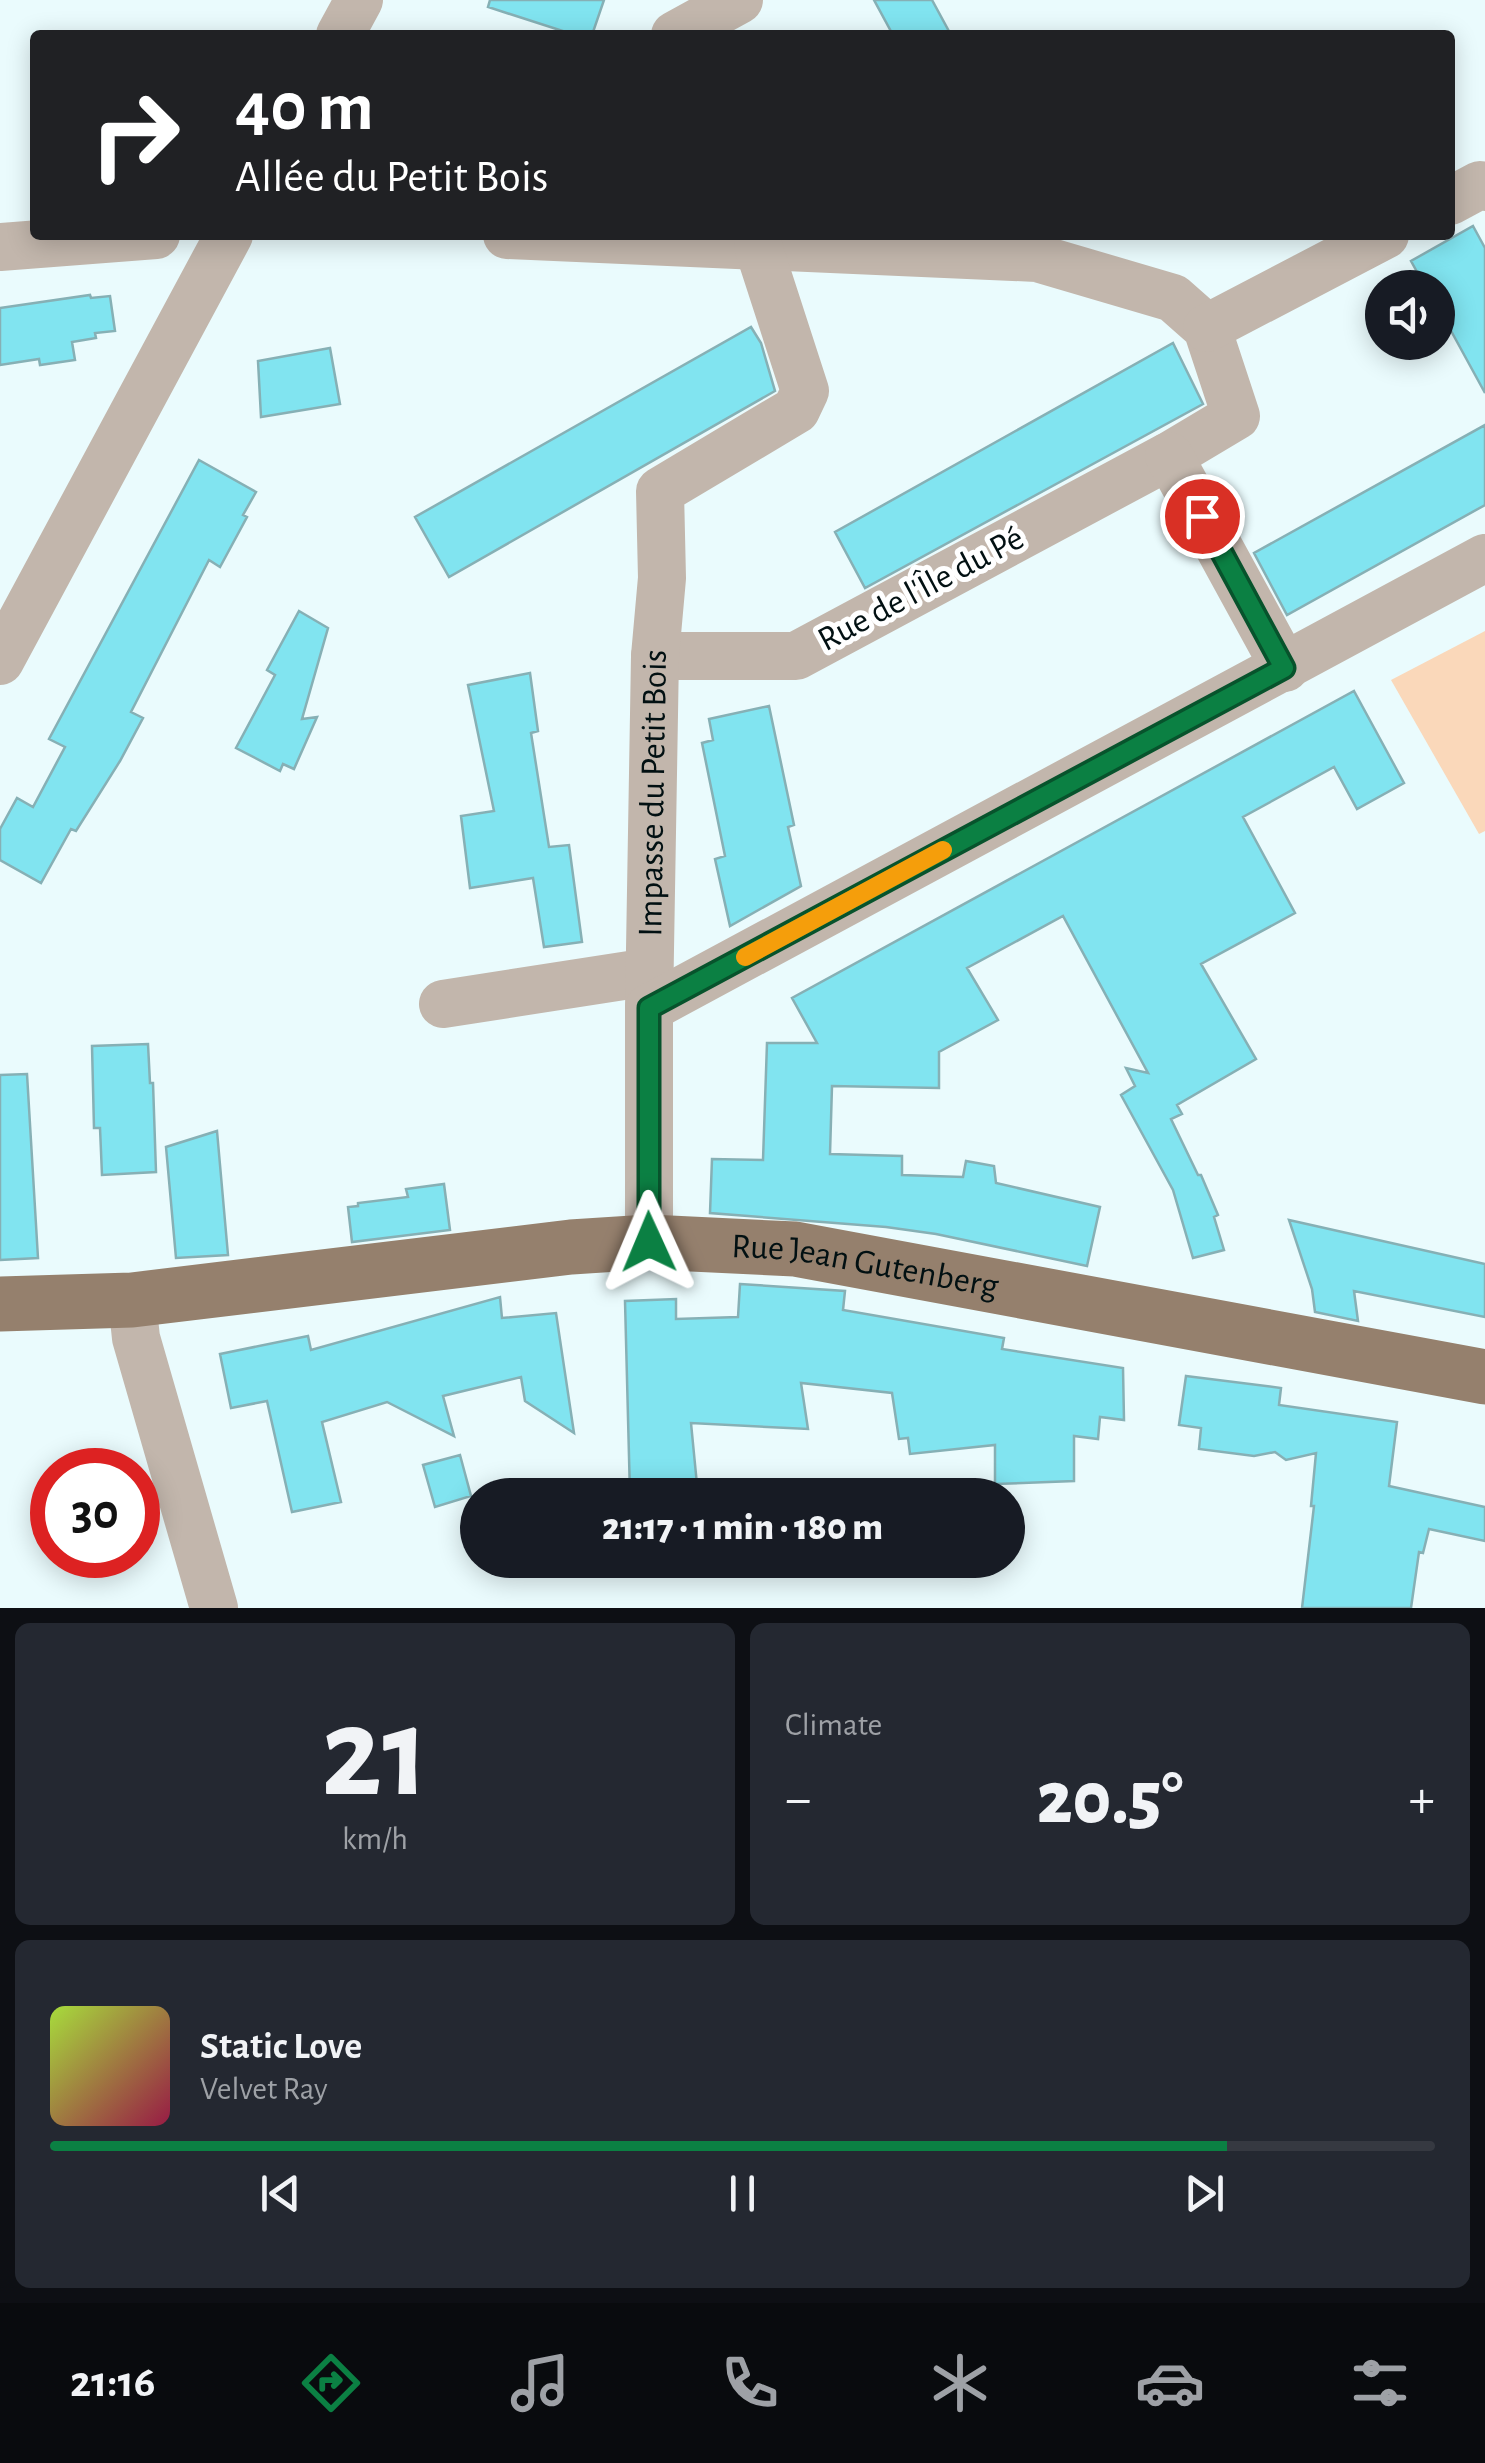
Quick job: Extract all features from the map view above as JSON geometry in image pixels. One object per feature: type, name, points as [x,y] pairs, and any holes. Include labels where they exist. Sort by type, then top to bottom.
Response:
[{"type":"main road","name":"Rue Jean Gutenberg","points":[[0,1304],[132,1300],[571,1247],[649,1242],[796,1249],[1485,1377]]},
{"type":"street","points":[[343,30],[359,0]]},
{"type":"street","points":[[684,30],[739,0]]},
{"type":"street","points":[[1455,198],[1480,185],[1485,187]]},
{"type":"street","points":[[0,247],[91,240]]},
{"type":"street","points":[[0,661],[227,240]]},
{"type":"street","points":[[621,240],[1036,258],[1174,298],[1207,328],[1375,240]]},
{"type":"street","name":"Impasse du Petit Bois","points":[[649,1242],[649,990],[656,656],[662,578],[660,491],[796,410],[805,391],[758,246]]},
{"type":"street","name":"Rue de l'Île du Pé","points":[[656,656],[796,656],[1170,456],[1236,416],[1207,328]]},
{"type":"street","points":[[1170,456],[1284,668]]},
{"type":"street","points":[[443,1004],[649,990],[1284,668],[1485,558]]},
{"type":"street","points":[[132,1300],[136,1338],[214,1608]]},
{"type":"shaded area","points":[[1485,631],[1485,831],[1479,834],[1391,680]]},
{"type":"building","points":[[490,0],[604,0],[594,30],[559,30],[488,7]]},
{"type":"building","points":[[874,0],[932,0],[948,30],[890,30]]},
{"type":"building","points":[[1473,226],[1485,248],[1485,393],[1455,338],[1455,270],[1416,270],[1411,261],[1455,240],[1455,236]]},
{"type":"building","points":[[90,295],[110,296],[115,331],[95,333],[96,338],[72,342],[75,360],[40,365],[39,359],[0,365],[0,308]]},
{"type":"building","points":[[751,327],[761,343],[775,391],[449,577],[415,517]]},
{"type":"building","points":[[1173,343],[1203,404],[865,588],[835,532]]},
{"type":"building","points":[[330,348],[340,404],[261,417],[258,361]]},
{"type":"building","points":[[1485,425],[1485,505],[1287,615],[1254,553]]},
{"type":"building","points":[[199,460],[256,492],[243,515],[247,517],[220,567],[209,560],[131,712],[143,718],[120,761],[76,831],[71,829],[41,883],[0,860],[0,829],[17,798],[33,807],[65,747],[49,739]]},
{"type":"building","points":[[299,611],[328,628],[302,719],[317,717],[294,769],[283,764],[280,771],[236,748],[275,675],[267,670]]},
{"type":"building","points":[[530,673],[538,731],[531,733],[549,847],[569,845],[582,942],[544,947],[533,878],[470,888],[461,816],[494,811],[468,685]]},
{"type":"building","points":[[1354,691],[1404,783],[1357,809],[1334,767],[1243,817],[1295,913],[1201,964],[1256,1059],[1177,1105],[1182,1114],[1171,1119],[1218,1215],[1214,1217],[1224,1250],[1193,1258],[1173,1190],[1121,1095],[1135,1086],[1126,1068],[1148,1073],[1063,916],[967,968],[998,1020],[939,1052],[939,1088],[832,1086],[830,1154],[902,1156],[902,1175],[963,1177],[966,1161],[994,1166],[996,1183],[1100,1207],[1087,1266],[936,1234],[710,1213],[712,1159],[763,1160],[767,1043],[817,1043],[792,998]]},
{"type":"building","points":[[769,706],[794,825],[788,827],[801,886],[730,926],[715,859],[725,856],[702,743],[713,740],[709,719]]},
{"type":"building","points":[[148,1044],[156,1172],[102,1175],[100,1128],[94,1128],[92,1046]]},
{"type":"building","points":[[27,1074],[38,1258],[0,1260],[0,1075]]},
{"type":"building","points":[[217,1131],[228,1255],[176,1258],[166,1147]]},
{"type":"building","points":[[444,1184],[450,1230],[352,1242],[348,1207],[408,1197],[406,1189]]},
{"type":"building","points":[[1289,1220],[1485,1264],[1485,1317],[1354,1291],[1358,1321],[1315,1312],[1312,1289]]},
{"type":"building","points":[[740,1284],[845,1291],[843,1310],[1004,1338],[1002,1349],[1123,1368],[1124,1420],[1100,1417],[1098,1439],[1074,1436],[1074,1481],[1025,1483],[1025,1478],[995,1478],[995,1445],[910,1454],[908,1438],[899,1439],[892,1393],[801,1383],[808,1429],[691,1423],[696,1478],[630,1478],[625,1301],[676,1299],[676,1319],[738,1317]]},
{"type":"building","points":[[500,1297],[502,1318],[556,1313],[574,1433],[525,1401],[521,1377],[443,1396],[454,1436],[387,1402],[322,1422],[341,1502],[292,1512],[267,1401],[231,1408],[220,1354],[308,1336],[311,1350]]},
{"type":"building","points":[[1186,1376],[1281,1388],[1279,1405],[1397,1422],[1389,1486],[1485,1507],[1485,1541],[1429,1529],[1423,1553],[1419,1552],[1411,1608],[1302,1608],[1316,1453],[1286,1460],[1275,1452],[1254,1456],[1199,1449],[1201,1428],[1179,1425]]},
{"type":"building","points":[[460,1455],[466,1478],[460,1478],[460,1499],[435,1507],[423,1465]]},
{"type":"slow traffic","points":[[745,957],[943,850]]},
{"type":"route","points":[[649,1242],[649,1008],[1284,668],[1202,516]]}]
